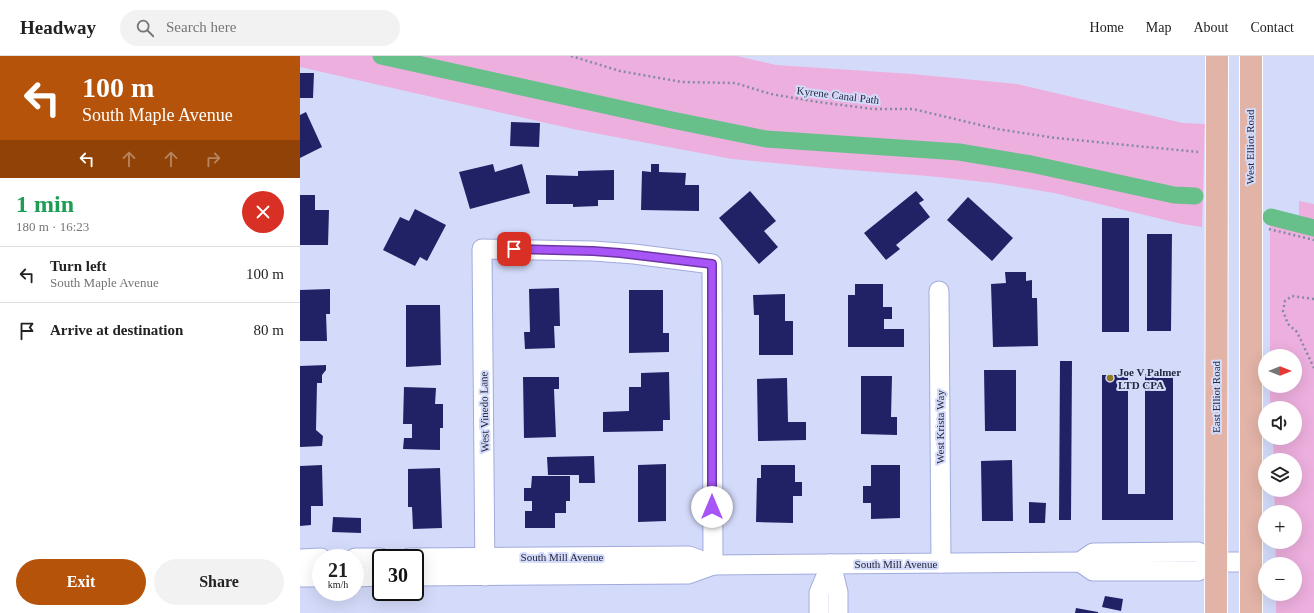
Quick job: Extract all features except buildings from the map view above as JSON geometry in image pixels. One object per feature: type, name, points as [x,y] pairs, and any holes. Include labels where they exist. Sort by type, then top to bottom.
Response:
[{"type":"main road","name":"East Elliot Road","points":[[1216,613],[1217,56]]},
{"type":"main road","name":"West Elliot Road","points":[[1251,56],[1259,233]]},
{"type":"main road","points":[[1251,613],[1259,233]]},
{"type":"street","name":"West Vinedo Lane","points":[[485,567],[482,249],[593,251],[634,254],[712,264],[713,565]]},
{"type":"street","name":"West Krista Way","points":[[939,291],[941,563]]},
{"type":"street","name":"South Mill Avenue","points":[[424,575],[485,567],[689,556],[713,565],[1080,562],[1093,552],[1198,552],[1216,562],[1251,562]]},
{"type":"street","points":[[300,559],[312,558]]},
{"type":"street","name":"South Mill Avenue","points":[[424,560],[485,567]]},
{"type":"street","points":[[819,613],[819,592],[831,564]]},
{"type":"street","points":[[831,564],[838,592],[838,613]]},
{"type":"street","points":[[300,577],[312,577]]},
{"type":"path","name":"Kyrene Canal Path","points":[[571,56],[620,71],[682,82],[735,83],[771,94],[873,109],[913,109],[997,130],[1056,138],[1201,152]]},
{"type":"path","points":[[1259,233],[1314,240]]},
{"type":"path","points":[[1314,299],[1292,296],[1285,301],[1283,311],[1288,324],[1296,332],[1314,368]]},
{"type":"shaded area","points":[[300,56],[737,56],[776,65],[912,74],[1017,84],[1183,123],[1205,124],[1202,227],[1182,224],[1054,193],[994,183],[732,159],[573,129],[300,67]]},
{"type":"shaded area","points":[[1299,201],[1314,204],[1314,613],[1276,613],[1276,601],[1302,601],[1302,557],[1276,557],[1275,549],[1302,549],[1302,505],[1275,505],[1274,497],[1302,497],[1302,453],[1274,453],[1273,445],[1302,445],[1302,401],[1270,401],[1270,393],[1302,393],[1302,349],[1270,349],[1270,223],[1299,229]]},
{"type":"waterway","points":[[381,56],[672,120],[766,139],[959,152],[1031,164],[1174,195],[1195,196]]},
{"type":"waterway","points":[[1271,217],[1314,228]]},
{"type":"place","name":"Joe V Palmer LTD CPA","points":[[1110,378]]},
{"type":"route","points":[[514,249],[593,251],[634,254],[712,264],[712,507]]}]
